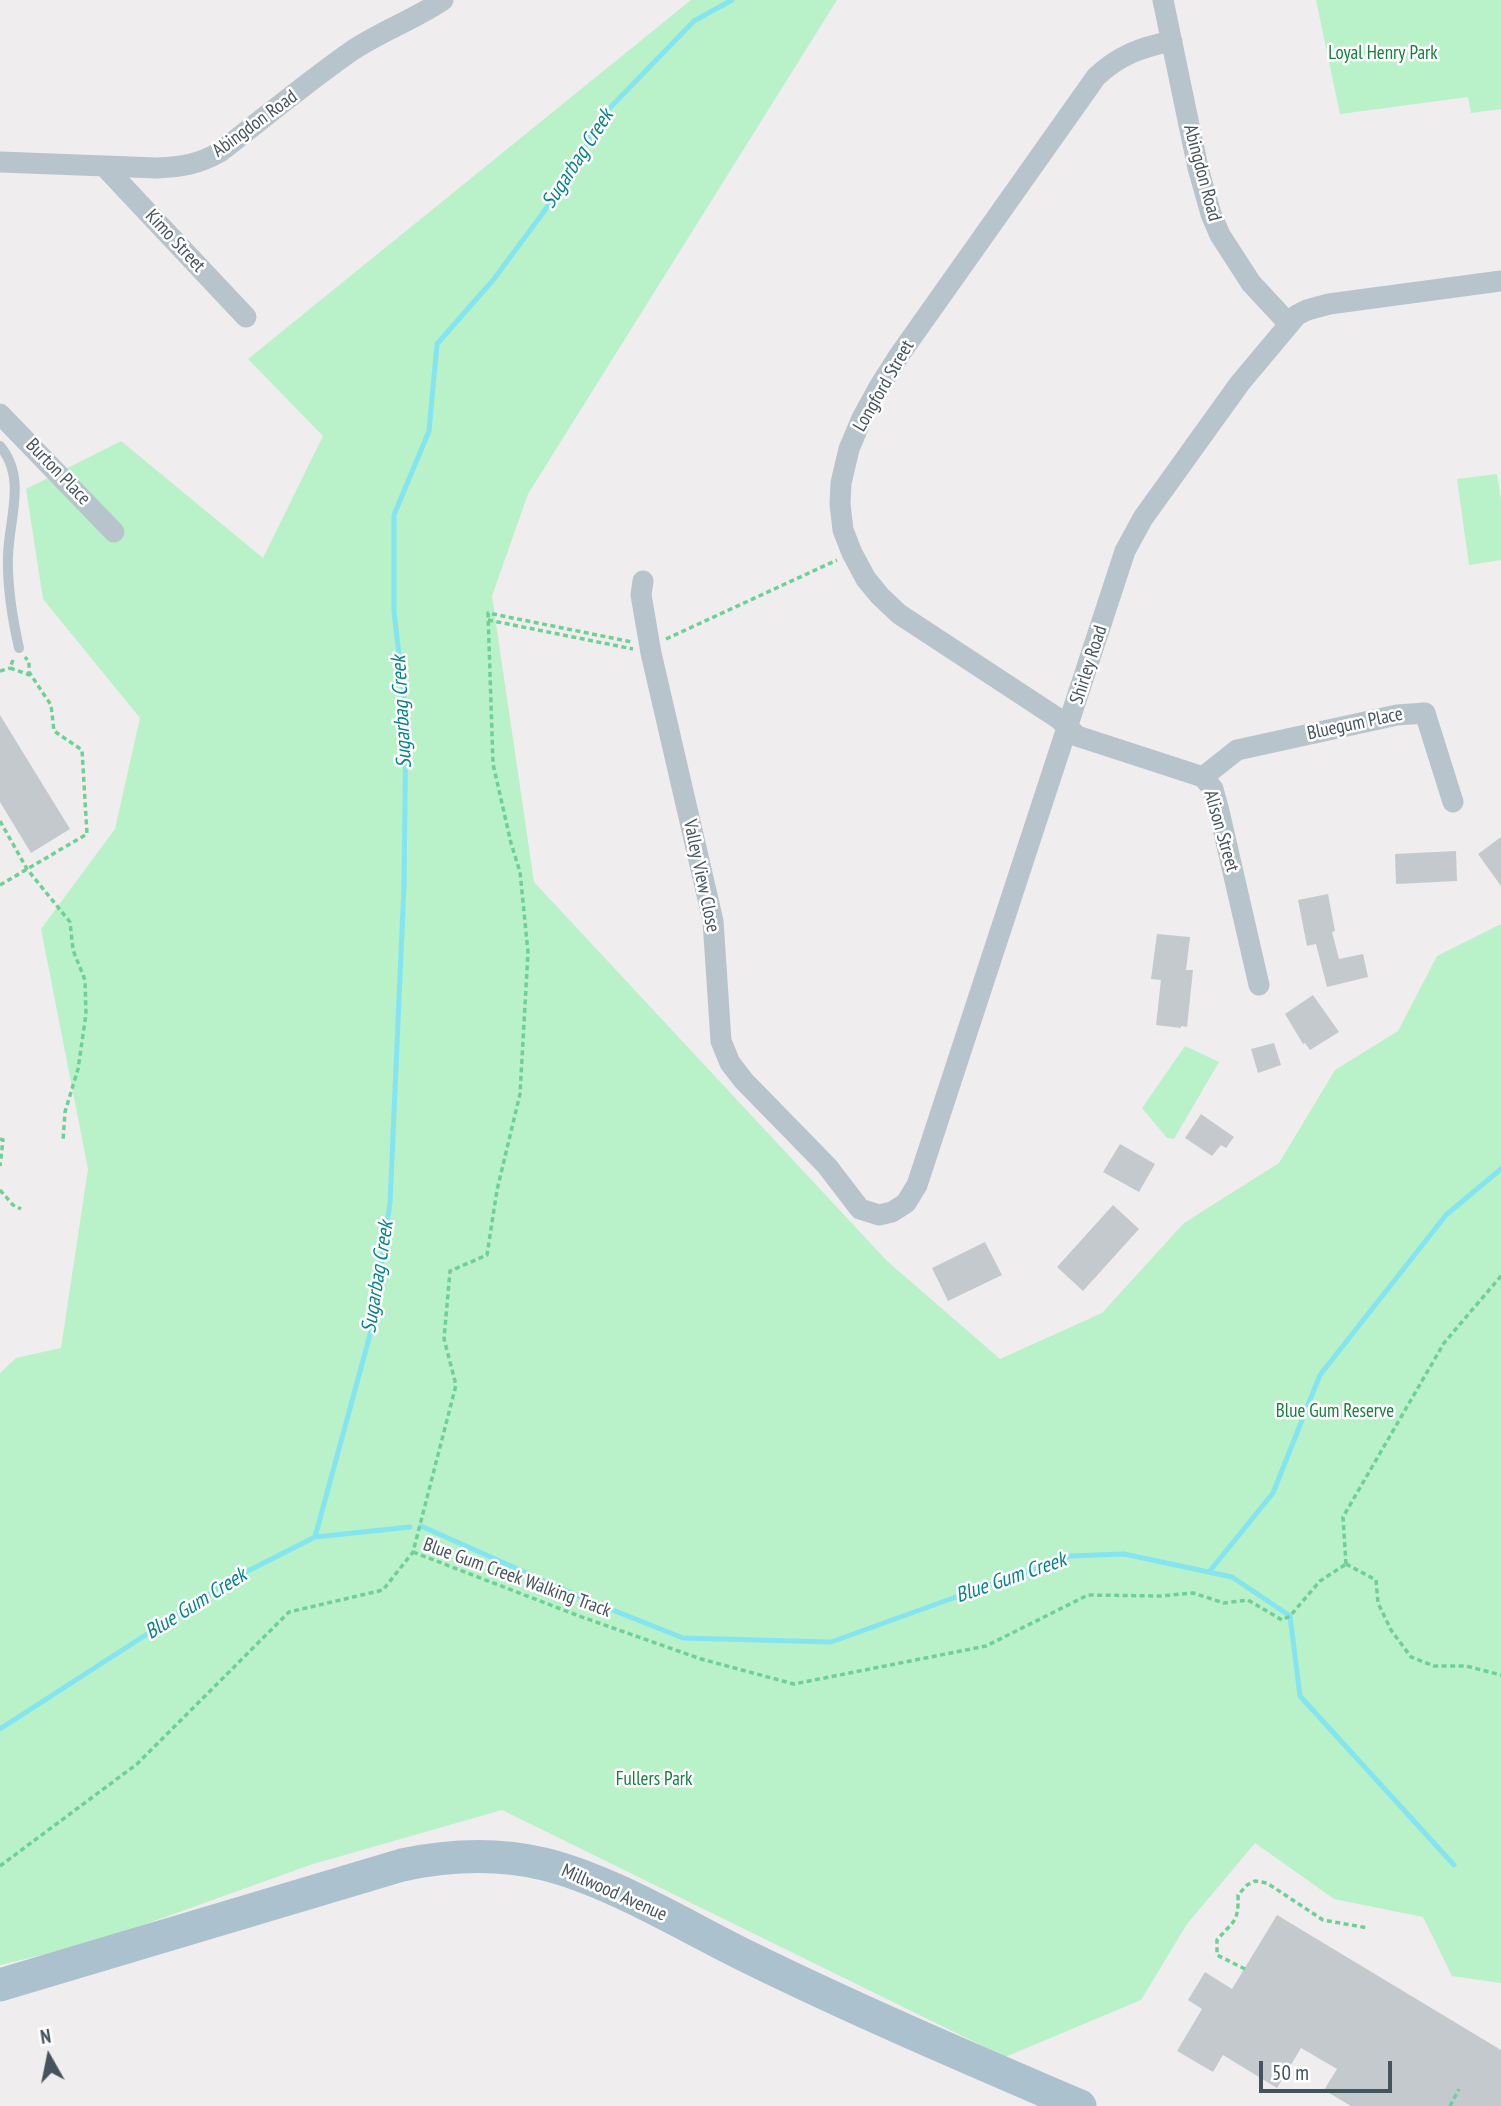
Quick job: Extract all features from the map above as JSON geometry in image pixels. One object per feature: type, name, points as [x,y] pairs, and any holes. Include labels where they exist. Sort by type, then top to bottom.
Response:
[{"type":"main road","name":"Millwood Avenue","points":[[0,1985],[402,1865],[470,1856],[519,1859],[568,1871],[615,1890],[748,1957],[914,2035],[1080,2106]]},
{"type":"street","name":"Abingdon Road","points":[[0,162],[180,167],[201,163],[220,152],[352,51],[443,0]]},
{"type":"street","name":"Abingdon Road","points":[[1163,0],[1198,168],[1211,214],[1220,235],[1251,283],[1289,324]]},
{"type":"street","name":"Longford Street","points":[[1068,728],[1059,719],[899,614],[866,579],[843,530],[840,511],[845,462],[862,418],[886,376],[1096,77],[1110,63],[1127,53],[1172,41]]},
{"type":"street","name":"Kimo Street","points":[[104,166],[246,317]]},
{"type":"street","name":"Shirley Road","points":[[860,1209],[879,1215],[892,1212],[906,1203],[917,1185],[1125,551],[1135,533],[1240,383],[1289,324],[1305,310],[1329,304],[1501,281]]},
{"type":"street","name":"Burton Place","points":[[0,414],[114,532]]},
{"type":"street","name":"Valley View Close","points":[[643,581],[641,594],[651,649],[713,921],[721,1041],[730,1063],[744,1081],[827,1166],[860,1209]]},
{"type":"street","name":"Bluegum Place","points":[[1203,777],[1237,750],[1397,715],[1425,713],[1453,802]]},
{"type":"street","name":"Alison Street","points":[[1068,728],[1077,736],[1203,777],[1213,789],[1259,985]]},
{"type":"lane","points":[[0,446],[12,465],[17,483],[8,555],[9,600],[19,648]]},
{"type":"path","points":[[413,1552],[456,1385],[444,1339],[450,1271],[487,1255],[497,1190],[520,1094],[528,952],[520,872],[493,764],[488,620],[651,649],[852,553]]},
{"type":"path","points":[[10,668],[19,648]]},
{"type":"path","points":[[0,885],[88,834],[82,750],[54,731],[51,705],[30,675],[29,662],[19,648]]},
{"type":"path","points":[[0,671],[10,668],[30,675]]},
{"type":"path","points":[[0,821],[27,869],[70,922],[73,950],[86,980],[86,1014],[78,1069],[65,1112],[63,1141]]},
{"type":"path","points":[[0,1139],[3,1140],[0,1166]]},
{"type":"path","points":[[0,1190],[13,1205],[21,1209]]},
{"type":"path","points":[[1501,1276],[1444,1343],[1343,1517],[1346,1564],[1376,1580],[1378,1603],[1391,1630],[1410,1657],[1434,1666],[1466,1666],[1501,1675]]},
{"type":"path","name":"Blue Gum Creek Walking Track","points":[[0,1866],[137,1764],[289,1612],[383,1590],[413,1552],[689,1655],[794,1684],[986,1646],[1088,1595],[1161,1596],[1193,1593],[1224,1603],[1248,1600],[1282,1619],[1290,1616],[1320,1581],[1346,1564]]},
{"type":"path","points":[[1245,1969],[1217,1955],[1217,1940],[1233,1925],[1238,1909],[1238,1895],[1255,1881],[1267,1883],[1323,1920],[1368,1928]]},
{"type":"path","points":[[1450,2106],[1459,2089]]},
{"type":"green space","points":[[691,0],[837,0],[528,494],[492,596],[534,882],[887,1261],[1000,1359],[1102,1313],[1184,1223],[1279,1163],[1335,1070],[1398,1031],[1437,956],[1501,924],[1501,1983],[1452,1976],[1423,1917],[1334,1899],[1255,1843],[1187,1924],[1141,2000],[1005,2057],[502,1810],[310,1865],[93,1943],[0,1965],[0,1373],[16,1358],[61,1348],[88,1169],[41,929],[115,829],[140,718],[43,599],[26,489],[121,441],[263,558],[323,436],[248,359]]},
{"type":"green space","name":"Loyal Henry Park","points":[[1316,0],[1501,0],[1501,109],[1471,113],[1468,97],[1340,114]]},
{"type":"green space","points":[[1497,474],[1501,500],[1501,560],[1469,565],[1457,479]]},
{"type":"green space","points":[[1185,1046],[1219,1062],[1174,1139],[1167,1138],[1142,1108]]},
{"type":"building","points":[[0,715],[70,829],[31,853],[0,802]]},
{"type":"building","points":[[1501,837],[1501,886],[1478,854]]},
{"type":"building","points":[[1456,851],[1457,881],[1396,884],[1395,854]]},
{"type":"building","points":[[1328,894],[1335,931],[1332,932],[1339,959],[1363,954],[1368,977],[1327,987],[1316,944],[1307,946],[1298,900]]},
{"type":"building","points":[[1157,934],[1190,937],[1186,970],[1193,970],[1187,1027],[1156,1025],[1161,980],[1151,979]]},
{"type":"building","points":[[1313,995],[1339,1032],[1310,1050],[1303,1044],[1285,1014]]},
{"type":"building","points":[[1274,1043],[1281,1065],[1258,1073],[1251,1049]]},
{"type":"building","points":[[1201,1114],[1234,1137],[1226,1148],[1221,1145],[1212,1156],[1185,1138]]},
{"type":"building","points":[[1120,1144],[1155,1164],[1139,1192],[1103,1172]]},
{"type":"building","points":[[1113,1205],[1139,1229],[1083,1291],[1057,1267]]},
{"type":"building","points":[[985,1242],[1002,1275],[948,1301],[932,1268]]},
{"type":"building","points":[[1277,1915],[1501,2050],[1501,2106],[1351,2106],[1324,2090],[1337,2069],[1301,2048],[1277,2088],[1223,2055],[1213,2072],[1177,2051],[1202,2009],[1188,2000],[1205,1972],[1232,1989]]},
{"type":"waterway","name":"Sugarbag Creek","points":[[315,1537],[371,1331],[390,1203],[404,886],[406,715],[394,612],[394,515],[429,431],[437,344],[494,279],[565,183],[602,116],[694,21],[732,0]]},
{"type":"waterway","name":"Blue Gum Creek","points":[[1209,1572],[1273,1493],[1320,1375],[1446,1215],[1501,1169]]},
{"type":"waterway","name":"Blue Gum Creek","points":[[421,1526],[585,1599],[683,1638],[831,1642],[1070,1556],[1124,1554],[1232,1577],[1290,1616],[1300,1696],[1454,1865]]},
{"type":"waterway","name":"Blue Gum Creek","points":[[0,1729],[234,1578],[315,1537],[410,1527]]},
{"type":"park label","name":"Blue Gum Reserve","points":[[1335,1412]]},
{"type":"park label","name":"Fullers Park","points":[[654,1780]]}]
